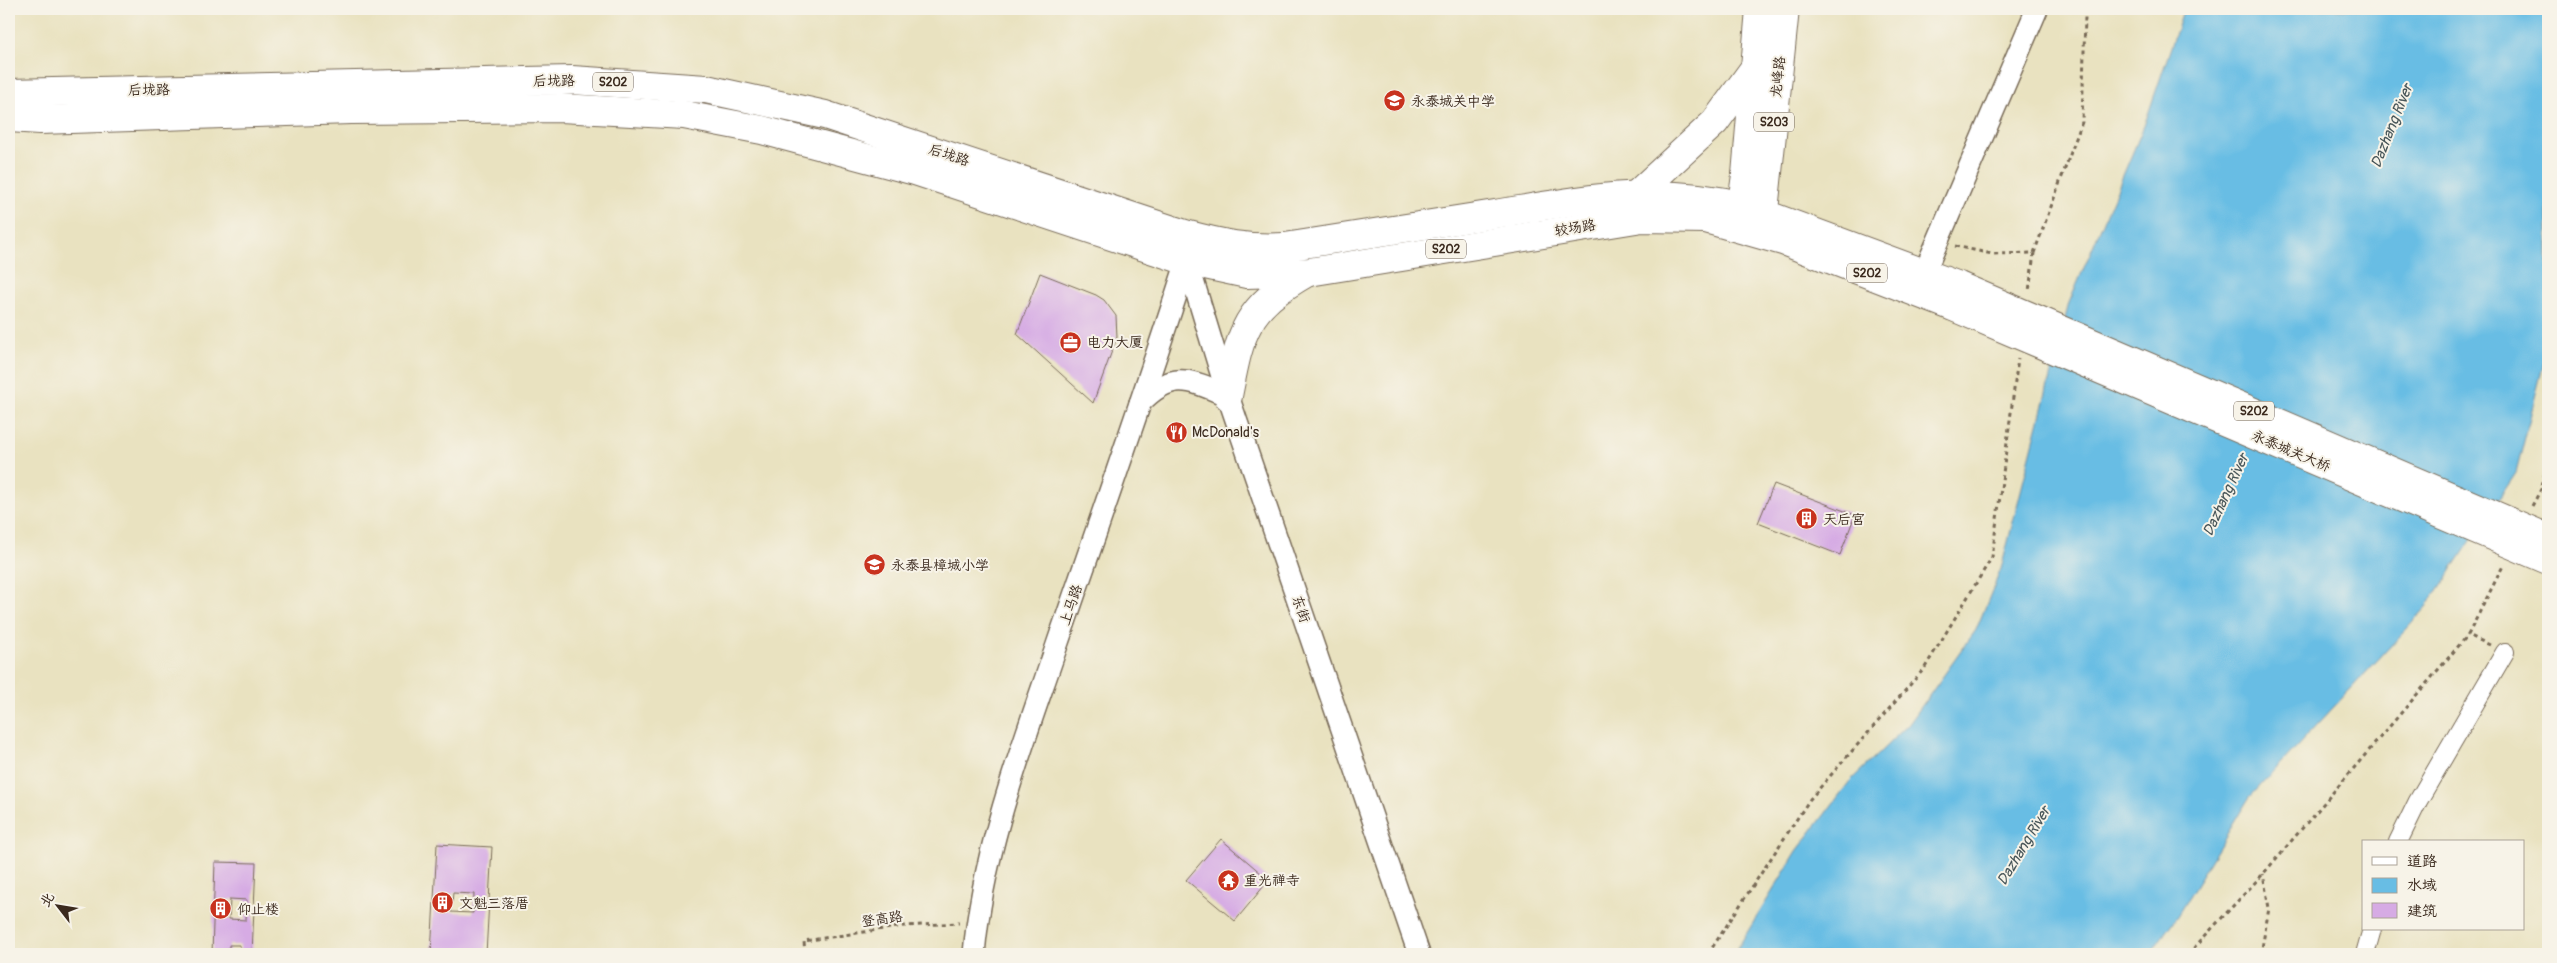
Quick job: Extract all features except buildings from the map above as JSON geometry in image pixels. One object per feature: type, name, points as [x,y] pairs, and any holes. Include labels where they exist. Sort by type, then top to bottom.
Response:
[{"type":"main road","name":"龙峰路","points":[[1751,220],[1754,68],[1760,9]]},
{"type":"main road","name":"龙峰路","points":[[1751,220],[1785,9]]},
{"type":"main road","points":[[1637,194],[1715,122],[1754,68]]},
{"type":"main road","name":"后垅路","points":[[9,93],[572,80],[706,89],[825,115],[1191,249]]},
{"type":"main road","name":"后垅路","points":[[9,118],[40,120],[351,110],[560,108],[684,115],[762,130],[1191,249]]},
{"type":"main road","name":"较场路","points":[[1191,249],[1286,247],[1610,196],[1637,194],[1708,197],[1751,220],[1955,296]]},
{"type":"main road","name":"较场路","points":[[1191,249],[1247,274],[1309,272],[1642,218],[1751,220]]},
{"type":"main road","points":[[1228,396],[1242,334],[1251,317],[1285,285],[1309,272]]},
{"type":"main road","name":"永泰城关大桥","points":[[1955,296],[2548,538]]},
{"type":"main road","name":"永泰城关大桥","points":[[1955,296],[2548,560]]},
{"type":"street","points":[[1920,282],[2037,9]]},
{"type":"street","name":"东街","points":[[1191,249],[1228,396],[1419,954]]},
{"type":"street","name":"上马路","points":[[974,954],[977,922],[986,871],[1025,738],[1140,404],[1191,249]]},
{"type":"street","points":[[1140,404],[1155,388],[1167,382],[1185,381],[1202,385],[1228,396]]},
{"type":"street","points":[[2399,840],[2418,801],[2504,652]]},
{"type":"street","points":[[2365,954],[2372,930]]},
{"type":"path","points":[[2027,301],[2034,253],[2082,122],[2085,17],[2089,9]]},
{"type":"path","points":[[1938,242],[1992,254],[2034,253]]},
{"type":"path","points":[[1708,954],[1810,799],[1924,669],[1992,557],[2020,349]]},
{"type":"path","points":[[2538,494],[2548,464]]},
{"type":"path","points":[[2530,512],[2548,476]]},
{"type":"path","points":[[2188,954],[2263,874],[2468,635],[2503,564]]},
{"type":"path","points":[[2468,635],[2504,652]]},
{"type":"path","points":[[2261,954],[2268,908],[2263,874]]},
{"type":"path","name":"登高路","points":[[805,954],[804,941],[904,926],[977,922]]},
{"type":"water","name":"Dazhang River","points":[[2184,9],[2548,9],[2548,346],[2516,473],[2427,607],[2249,798],[2177,916],[2150,954],[1734,954],[1797,851],[1850,781],[1909,724],[1976,630],[2001,569],[2069,303],[2144,126]]},
{"type":"place","name":"永泰城关中学","points":[[1395,101]]},
{"type":"place","name":"电力大厦","points":[[1071,342]]},
{"type":"place","name":"McDonald's","points":[[1176,432]]},
{"type":"place","name":"天后宫","points":[[1807,519]]},
{"type":"place","name":"永泰县樟城小学","points":[[875,565]]},
{"type":"place","name":"重光禅寺","points":[[1228,880]]},
{"type":"place","name":"文魁三落厝","points":[[443,903]]},
{"type":"place","name":"仰止楼","points":[[221,909]]}]
